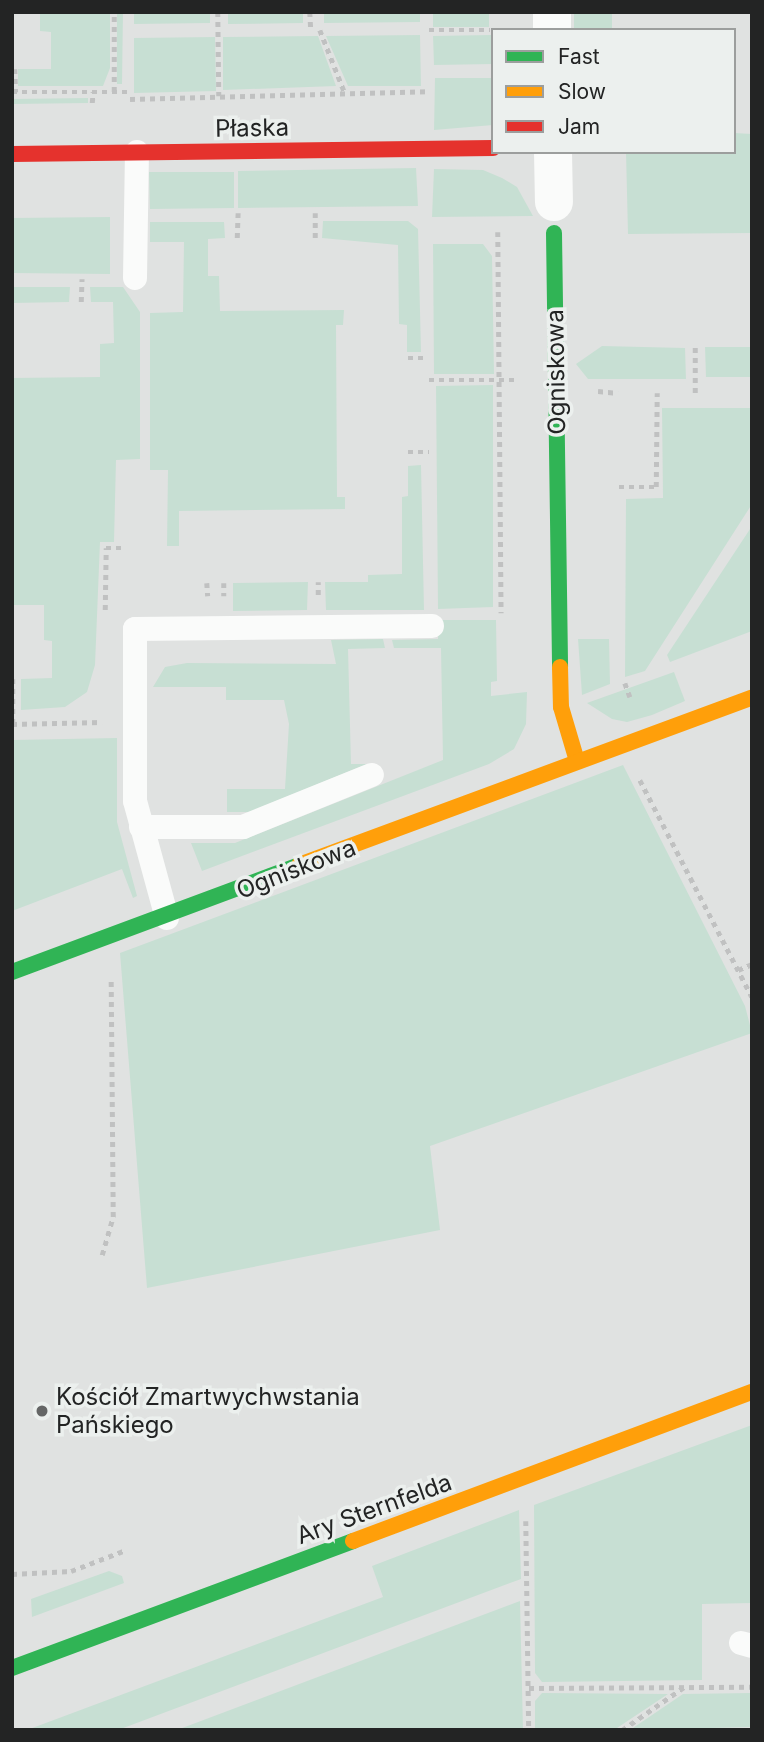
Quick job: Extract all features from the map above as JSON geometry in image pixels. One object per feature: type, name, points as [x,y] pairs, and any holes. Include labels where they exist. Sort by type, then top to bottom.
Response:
[{"type":"street","name":"Płaska","points":[[12,154],[491,148]]},
{"type":"street","name":"Ogniskowa","points":[[554,154],[561,707],[567,739],[577,761]]},
{"type":"street","name":"Ogniskowa","points":[[12,972],[167,918],[752,697]]},
{"type":"street","name":"Ary Sternfelda","points":[[12,1668],[752,1392]]},
{"type":"lane","points":[[135,278],[136,152]]},
{"type":"lane","points":[[167,918],[135,801],[135,629],[432,626]]},
{"type":"lane","points":[[141,827],[243,827],[372,775]]},
{"type":"path","points":[[114,12],[114,92]]},
{"type":"path","points":[[218,12],[219,96]]},
{"type":"path","points":[[310,12],[311,30]]},
{"type":"path","points":[[320,30],[345,93]]},
{"type":"path","points":[[429,30],[490,30]]},
{"type":"path","points":[[15,69],[14,92],[129,92]]},
{"type":"path","points":[[130,99],[428,91]]},
{"type":"path","points":[[92,103],[93,92]]},
{"type":"path","points":[[237,238],[238,213]]},
{"type":"path","points":[[315,213],[315,238]]},
{"type":"path","points":[[498,232],[501,613]]},
{"type":"path","points":[[81,302],[82,279]]},
{"type":"path","points":[[695,347],[695,393]]},
{"type":"path","points":[[408,358],[428,358]]},
{"type":"path","points":[[429,380],[556,379]]},
{"type":"path","points":[[619,487],[656,486],[657,393]]},
{"type":"path","points":[[408,452],[429,452]]},
{"type":"path","points":[[105,615],[106,548],[123,548]]},
{"type":"path","points":[[13,679],[13,723],[104,722],[104,709]]},
{"type":"path","points":[[622,745],[752,997]]},
{"type":"path","points":[[102,1255],[113,1217],[111,937]]},
{"type":"path","points":[[738,970],[752,964]]},
{"type":"path","points":[[525,1476],[529,1730]]},
{"type":"path","points":[[12,1574],[71,1571],[126,1550]]},
{"type":"path","points":[[622,1730],[684,1687]]},
{"type":"path","points":[[529,1688],[752,1687]]},
{"type":"green space","points":[[40,12],[110,12],[110,68],[103,86],[18,86],[18,69],[51,69],[51,32],[40,31]]},
{"type":"green space","points":[[117,12],[123,12],[122,84],[117,84]]},
{"type":"green space","points":[[134,12],[210,12],[210,23],[134,24]]},
{"type":"green space","points":[[228,12],[303,12],[303,23],[228,24]]},
{"type":"green space","points":[[324,12],[420,12],[420,22],[324,23]]},
{"type":"green space","points":[[433,12],[489,12],[489,27],[433,27]]},
{"type":"green space","points":[[574,12],[612,12],[612,28],[574,28]]},
{"type":"green space","points":[[420,35],[421,86],[348,86],[326,36]]},
{"type":"green space","points":[[491,35],[491,64],[434,65],[433,36]]},
{"type":"green space","points":[[318,36],[336,86],[223,90],[223,37]]},
{"type":"green space","points":[[215,37],[216,91],[134,93],[134,38]]},
{"type":"green space","points":[[435,78],[491,78],[491,125],[434,130]]},
{"type":"green space","points":[[88,98],[88,103],[12,104],[12,99]]},
{"type":"green space","points":[[736,133],[752,134],[752,233],[628,234],[626,154],[736,154]]},
{"type":"green space","points":[[416,168],[418,206],[238,208],[238,171]]},
{"type":"green space","points":[[434,169],[483,170],[502,178],[517,187],[533,216],[432,217]]},
{"type":"green space","points":[[149,172],[234,172],[234,208],[150,209]]},
{"type":"green space","points":[[110,217],[110,274],[12,273],[12,218]]},
{"type":"green space","points":[[323,221],[408,221],[418,229],[421,352],[407,352],[407,325],[399,324],[398,245],[322,238]]},
{"type":"green space","points":[[150,222],[224,222],[225,238],[208,239],[208,276],[219,276],[220,311],[344,310],[343,325],[336,325],[337,497],[345,497],[345,509],[179,511],[179,546],[167,546],[168,470],[150,470],[150,313],[183,312],[184,242],[150,242]]},
{"type":"green space","points":[[433,244],[483,244],[492,256],[494,374],[434,374]]},
{"type":"green space","points":[[12,287],[70,287],[69,302],[12,303]]},
{"type":"green space","points":[[90,287],[123,287],[140,312],[140,459],[116,460],[114,542],[100,542],[95,665],[87,692],[65,707],[21,710],[21,679],[52,678],[52,641],[44,640],[44,605],[12,605],[12,378],[100,377],[100,344],[114,343],[113,302],[91,302]]},
{"type":"green space","points":[[602,346],[685,348],[686,379],[588,379],[576,364]]},
{"type":"green space","points":[[705,347],[752,347],[752,377],[706,377]]},
{"type":"green space","points":[[493,385],[493,607],[438,609],[436,386]]},
{"type":"green space","points":[[662,408],[752,408],[752,504],[645,671],[625,677],[626,499],[663,498]]},
{"type":"green space","points":[[421,465],[424,610],[326,610],[325,582],[368,582],[368,575],[402,574],[402,497],[408,496],[408,466]]},
{"type":"green space","points":[[752,526],[752,631],[670,662],[667,655]]},
{"type":"green space","points":[[308,582],[307,610],[233,611],[233,583]]},
{"type":"green space","points":[[439,620],[496,620],[497,681],[491,682],[491,696],[527,692],[526,724],[514,749],[489,764],[202,871],[191,843],[235,843],[443,760],[441,648],[394,648],[392,640],[438,639]]},
{"type":"green space","points":[[383,639],[385,648],[348,649],[351,764],[367,764],[249,812],[227,812],[227,789],[285,789],[289,724],[284,700],[226,700],[226,687],[153,687],[165,667],[187,663],[336,664],[331,640]]},
{"type":"green space","points":[[578,639],[609,639],[610,684],[582,695]]},
{"type":"green space","points":[[674,672],[685,701],[652,715],[627,722],[612,719],[587,703]]},
{"type":"green space","points":[[117,738],[117,822],[137,896],[133,898],[122,869],[12,911],[12,740]]},
{"type":"green space","points":[[623,765],[745,1006],[752,1033],[430,1146],[440,1230],[147,1288],[120,953]]},
{"type":"green space","points":[[752,1425],[752,1603],[702,1604],[702,1680],[542,1682],[535,1673],[534,1505]]},
{"type":"green space","points":[[519,1510],[521,1579],[118,1730],[27,1730],[383,1597],[372,1566]]},
{"type":"green space","points":[[109,1571],[122,1576],[124,1583],[32,1617],[31,1599]]},
{"type":"green space","points":[[520,1601],[523,1730],[177,1730]]},
{"type":"green space","points":[[542,1693],[668,1694],[614,1730],[535,1730],[535,1701]]},
{"type":"green space","points":[[752,1693],[752,1727],[630,1730],[683,1694]]},
{"type":"traffic: fast","points":[[554,233],[560,667]]},
{"type":"traffic: fast","points":[[12,972],[299,865]]},
{"type":"traffic: fast","points":[[12,1668],[353,1541]]},
{"type":"traffic: slow","points":[[560,667],[561,707],[577,761]]},
{"type":"traffic: slow","points":[[299,865],[752,697]]},
{"type":"traffic: slow","points":[[353,1541],[752,1392]]},
{"type":"traffic: jam","points":[[12,154],[491,148]]},
{"type":"place","name":"Kościół Zmartwychwstania Pańskiego","points":[[42,1411]]}]
